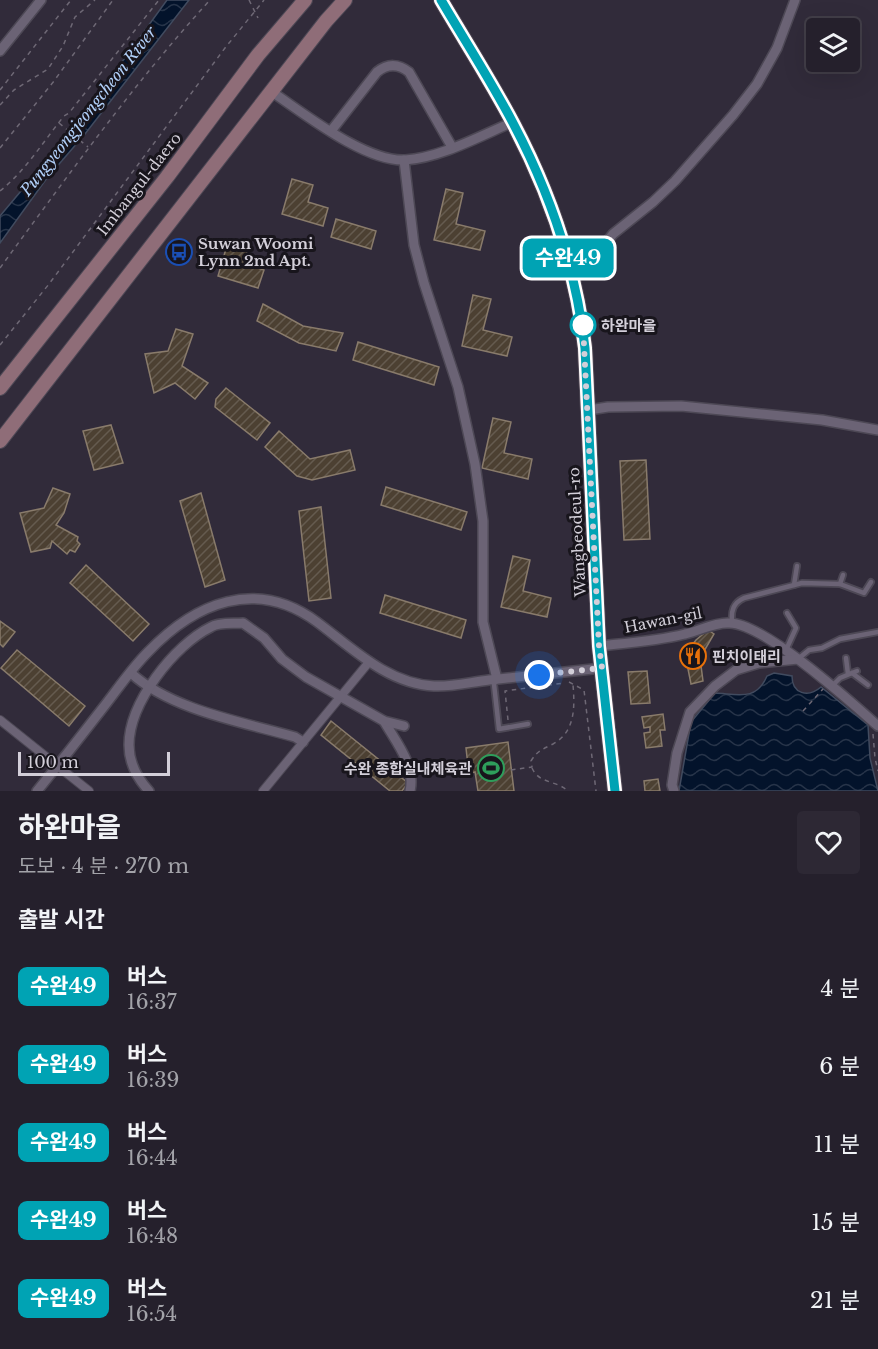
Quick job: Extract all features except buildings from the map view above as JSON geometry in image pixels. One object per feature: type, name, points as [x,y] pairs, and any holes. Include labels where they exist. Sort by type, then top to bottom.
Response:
[{"type":"main road","name":"Imbangul-daero","points":[[0,388],[167,177],[258,55],[305,0]]},
{"type":"main road","points":[[0,441],[326,21],[345,0]]},
{"type":"main road","name":"Wangbeodeul-ro","points":[[441,0],[513,123],[548,200],[573,272],[583,330],[589,410],[599,646],[615,791]]},
{"type":"street","points":[[0,50],[41,0]]},
{"type":"street","points":[[573,272],[593,259],[613,234],[675,181],[733,115],[757,84],[777,48],[795,0]]},
{"type":"street","points":[[331,131],[377,72],[391,65],[402,66],[409,72],[452,147]]},
{"type":"street","points":[[272,92],[366,152],[384,158],[404,160],[431,155],[513,123]]},
{"type":"street","points":[[404,160],[414,244],[424,284],[458,387],[475,464],[483,521],[483,622],[497,679]]},
{"type":"street","points":[[589,410],[608,407],[681,406],[822,420],[878,430]]},
{"type":"street","points":[[37,791],[147,652],[193,614],[226,602],[249,598],[265,599],[293,607],[315,620],[369,662],[396,676],[434,686],[602,668]]},
{"type":"street","points":[[732,622],[763,635],[798,659],[828,687],[875,723]]},
{"type":"street","name":"Hawan-gil","points":[[599,646],[649,641],[732,622]]},
{"type":"street","points":[[149,791],[139,780],[132,764],[129,745],[133,723],[144,696],[159,673],[187,642],[213,625],[243,623],[264,638],[282,659],[306,677],[384,721],[404,726]]},
{"type":"street","points":[[674,791],[672,785],[676,753],[690,712],[715,686],[736,670],[759,663],[798,659]]},
{"type":"street","points":[[263,791],[369,662]]},
{"type":"street","points":[[131,673],[150,687],[193,709],[295,737],[303,742]]},
{"type":"street","points":[[0,720],[89,791]]},
{"type":"street","points":[[384,721],[409,767],[410,791]]},
{"type":"lane","points":[[794,585],[797,566]]},
{"type":"lane","points":[[840,584],[843,575]]},
{"type":"lane","points":[[732,622],[732,612],[737,601],[802,583],[840,584],[864,593],[871,582]]},
{"type":"lane","points":[[786,651],[796,628],[787,613]]},
{"type":"lane","points":[[798,659],[809,650],[822,648],[840,639],[878,632]]},
{"type":"lane","points":[[846,658],[852,672],[868,685]]},
{"type":"lane","points":[[828,687],[852,672]]},
{"type":"lane","points":[[497,679],[494,684],[499,729],[528,724]]},
{"type":"path","points":[[0,90],[71,0]]},
{"type":"path","points":[[0,105],[14,90],[48,69],[63,46],[75,17],[94,0]]},
{"type":"path","points":[[0,148],[54,81],[113,0]]},
{"type":"path","points":[[0,191],[23,169],[159,0]]},
{"type":"path","points":[[0,268],[89,148],[210,0]]},
{"type":"path","points":[[249,0],[258,18]]},
{"type":"path","points":[[0,345],[49,284],[264,0]]},
{"type":"path","points":[[58,123],[89,148]]},
{"type":"path","points":[[508,720],[505,691],[569,682],[584,690],[596,791]]},
{"type":"path","points":[[568,791],[558,783],[541,779],[534,774],[531,761],[539,750],[560,739],[572,723],[573,684]]},
{"type":"path","points":[[803,711],[828,687]]},
{"type":"path","points":[[875,723],[875,759],[878,771]]},
{"type":"path","points":[[511,770],[531,767]]},
{"type":"water","name":"Pungyeongjeongcheon River","points":[[167,0],[189,0],[85,134],[47,178],[0,243],[0,216],[74,128]]},
{"type":"water","points":[[774,673],[792,676],[795,687],[802,692],[811,692],[821,687],[868,725],[870,758],[878,791],[679,791],[691,722],[715,693],[745,695],[752,693],[763,684],[767,676]]},
{"type":"bus line","name":"수완49","points":[[441,0],[513,123],[548,200],[573,272],[585,348],[599,646],[615,791]]},
{"type":"place","name":"Suwan Woomi Lynn 2nd Apt.","points":[[179,252]]},
{"type":"place","name":"하완마을","points":[[583,325]]},
{"type":"place","name":"핀치이태리","points":[[693,656]]},
{"type":"place","name":"수완 종합실내체육관","points":[[491,768]]},
{"type":"route","points":[[539,675],[602,668],[583,325]]}]
